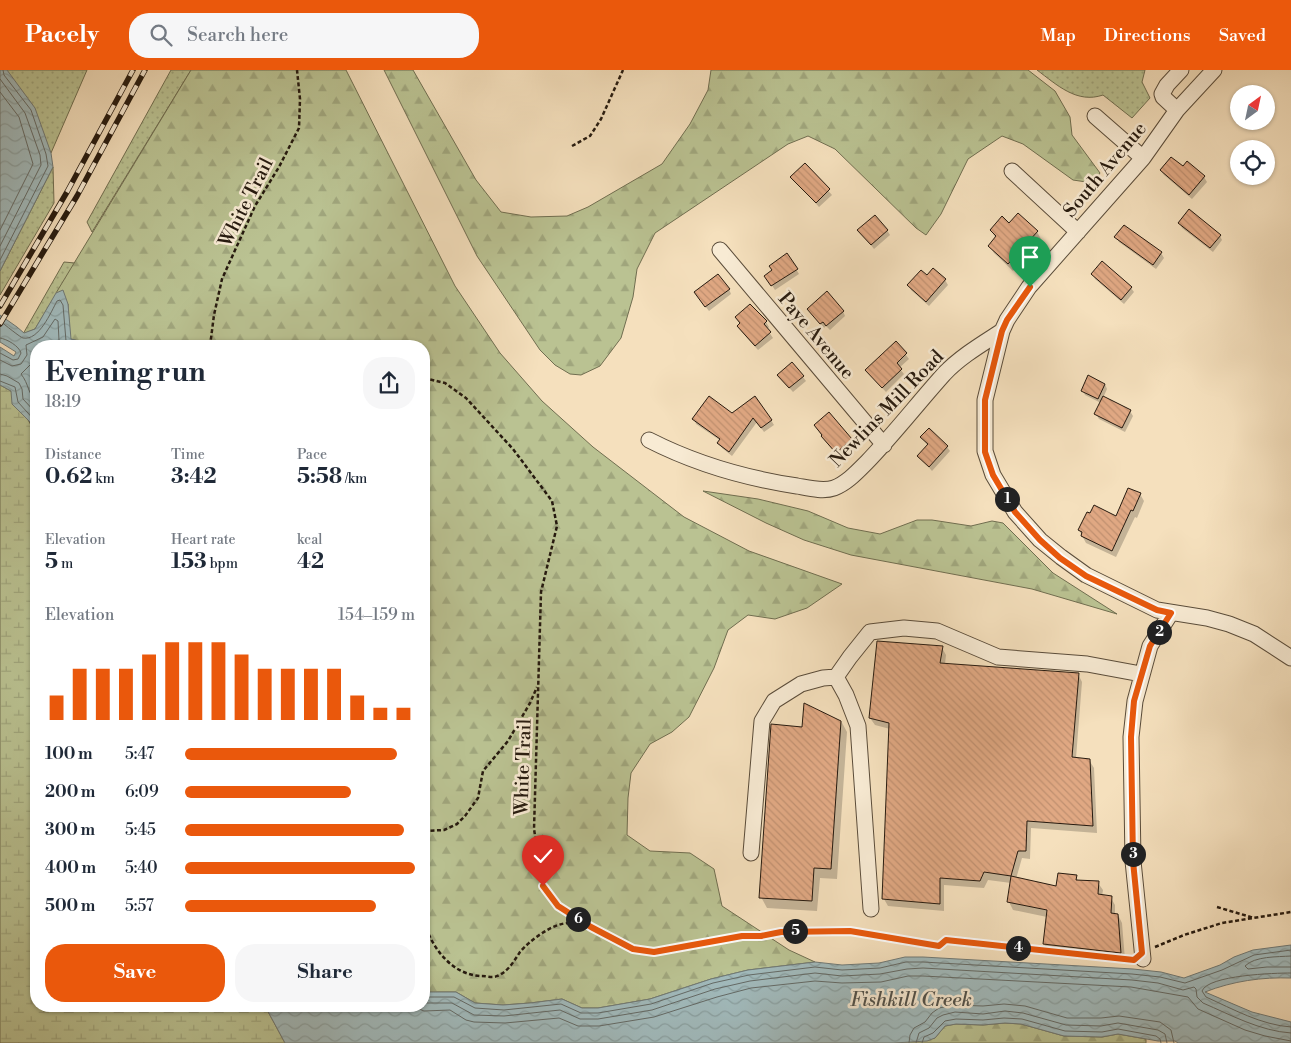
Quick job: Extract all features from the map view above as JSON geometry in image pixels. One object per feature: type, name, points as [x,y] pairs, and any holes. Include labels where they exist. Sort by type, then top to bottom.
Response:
[{"type":"street","points":[[1177,110],[1162,94],[1167,85],[1181,70]]},
{"type":"street","name":"South Avenue","points":[[1214,70],[1177,110],[1143,158],[1024,295],[1007,320],[1002,331],[985,400],[985,452],[988,464],[1015,512],[1040,540],[1060,558],[1086,576],[1157,610],[1207,618],[1229,624],[1254,634],[1291,658]]},
{"type":"street","points":[[1095,116],[1143,158]]},
{"type":"street","points":[[1012,171],[1078,232]]},
{"type":"street","name":"Paye Avenue","points":[[720,250],[884,445]]},
{"type":"street","name":"Newlins Mill Road","points":[[649,440],[680,455],[726,471],[771,482],[827,489],[836,487],[853,476],[884,445],[946,372],[1002,331]]},
{"type":"street","points":[[1139,958],[1133,861],[1131,737],[1134,701],[1150,646],[1171,613]]},
{"type":"street","points":[[836,677],[870,632],[904,628],[937,631],[998,657],[1087,664],[1141,674]]},
{"type":"street","points":[[751,852],[762,721],[774,700],[801,684],[823,678],[836,677]]},
{"type":"street","points":[[836,677],[846,695],[858,726],[871,909]]},
{"type":"path","name":"White Trail","points":[[211,340],[222,279],[255,206],[299,128],[300,99],[297,70]]},
{"type":"path","points":[[572,146],[590,136],[601,119],[623,70]]},
{"type":"path","name":"White Trail","points":[[430,379],[445,383],[466,398],[513,449],[552,501],[557,526],[541,592],[534,828],[543,886],[558,906],[591,927],[633,949],[654,952],[742,936],[761,936],[781,932],[850,931],[939,946],[946,940],[1139,958]]},
{"type":"path","points":[[430,830],[444,830],[457,824],[466,816],[478,798],[483,771],[508,741],[530,702],[538,683]]},
{"type":"path","points":[[1217,907],[1256,918]]},
{"type":"path","points":[[1139,958],[1184,935],[1222,923],[1291,912]]},
{"type":"path","points":[[430,938],[442,956],[454,967],[473,976],[496,977],[512,965],[522,950],[537,936],[566,923],[591,927]]},
{"type":"green space","points":[[0,70],[87,70],[51,153],[0,205]]},
{"type":"green space","points":[[171,70],[191,70],[92,232],[87,222]]},
{"type":"green space","points":[[191,70],[346,70],[455,286],[500,353],[542,401],[593,447],[684,517],[749,551],[842,584],[807,608],[775,619],[748,615],[728,630],[714,668],[689,717],[672,732],[650,744],[631,773],[628,798],[627,835],[650,851],[690,853],[714,869],[722,906],[789,950],[815,962],[748,970],[711,979],[650,999],[598,1008],[582,1008],[562,999],[503,1005],[475,1003],[456,992],[430,992],[430,340],[74,340],[70,339],[68,304],[56,293]]},
{"type":"green space","points":[[384,70],[413,70],[476,180],[501,212],[531,217],[567,216],[588,207],[662,164],[690,124],[708,90],[711,70],[1028,70],[1055,91],[1070,117],[1072,135],[1100,173],[1093,183],[1073,180],[1023,144],[1002,136],[968,159],[941,214],[926,235],[916,228],[835,149],[808,136],[788,144],[655,233],[637,269],[633,297],[621,338],[600,366],[581,375],[570,374],[555,365],[540,350],[477,256]]},
{"type":"green space","points":[[1037,70],[1145,70],[1142,82],[1150,98],[1132,118],[1103,95],[1085,97],[1068,92]]},
{"type":"green space","points":[[53,167],[54,203],[0,295],[0,271]]},
{"type":"green space","points":[[64,262],[75,263],[35,329],[23,334]]},
{"type":"green space","points":[[0,385],[11,391],[30,423],[30,1012],[268,1012],[285,1043],[0,1043]]},
{"type":"green space","points":[[703,491],[758,499],[808,511],[848,528],[880,534],[917,520],[932,520],[971,526],[992,521],[1003,523],[1053,573],[1117,614],[1032,589],[851,555],[804,540]]},
{"type":"green space","points":[[956,1024],[983,1025],[1021,1024],[1064,1036],[1102,1037],[1118,1034],[1146,1039],[1146,1043],[880,1043],[935,1038],[945,1026]]},
{"type":"water","points":[[0,70],[7,70],[35,108],[51,153],[53,167],[0,271]]},
{"type":"water","points":[[63,290],[68,304],[71,339],[75,340],[30,340],[30,422],[12,404],[11,391],[0,385],[0,347],[14,356],[16,352],[0,342],[0,315],[24,333],[35,329],[56,293]]},
{"type":"water","name":"Fishkill Creek","points":[[1291,945],[1291,978],[1269,978],[1248,981],[1226,985],[1205,992],[1252,1012],[1291,1022],[1291,1043],[1178,1043],[1175,1041],[1158,1041],[1118,1034],[1102,1037],[1064,1036],[1021,1024],[1005,1023],[983,1025],[956,1024],[945,1026],[935,1038],[927,1041],[894,1043],[285,1043],[268,1012],[430,1012],[430,992],[456,992],[475,1003],[503,1005],[562,999],[582,1008],[598,1008],[650,999],[711,979],[748,970],[815,962],[842,965],[879,963],[905,957],[1133,969],[1161,972],[1184,978],[1253,950]]},
{"type":"building","points":[[1171,157],[1183,166],[1187,161],[1205,176],[1189,195],[1160,170]]},
{"type":"building","points":[[805,163],[830,189],[816,203],[790,177]]},
{"type":"building","points":[[1189,209],[1221,235],[1210,248],[1178,223]]},
{"type":"building","points":[[1018,213],[1038,231],[1008,264],[988,246],[996,236],[990,230],[1002,216],[1009,223]]},
{"type":"building","points":[[875,215],[888,230],[871,245],[857,230]]},
{"type":"building","points":[[1124,225],[1162,252],[1153,265],[1114,237]]},
{"type":"building","points":[[787,253],[798,269],[771,286],[764,276],[772,270],[769,266]]},
{"type":"building","points":[[1102,261],[1132,287],[1121,300],[1091,274]]},
{"type":"building","points":[[933,268],[946,279],[926,302],[907,285],[921,270],[927,275]]},
{"type":"building","points":[[718,274],[730,289],[705,307],[694,292]]},
{"type":"building","points":[[827,291],[844,311],[826,326],[823,322],[820,324],[807,309]]},
{"type":"building","points":[[750,304],[767,321],[764,324],[771,332],[755,346],[737,326],[740,323],[735,317]]},
{"type":"building","points":[[896,341],[907,353],[897,363],[902,369],[882,388],[865,370]]},
{"type":"building","points":[[792,362],[804,376],[789,388],[777,375]]},
{"type":"building","points":[[1088,375],[1105,384],[1098,399],[1081,391]]},
{"type":"building","points":[[709,396],[732,413],[755,396],[772,420],[761,428],[753,418],[729,452],[717,443],[720,439],[692,419]]},
{"type":"building","points":[[1103,396],[1131,410],[1122,428],[1094,414]]},
{"type":"building","points":[[829,412],[852,439],[836,453],[814,425]]},
{"type":"building","points":[[929,428],[948,446],[929,467],[917,456],[928,444],[920,437]]},
{"type":"building","points":[[1128,488],[1141,493],[1112,551],[1081,536],[1082,532],[1078,530],[1087,512],[1090,513],[1094,505],[1116,516]]},
{"type":"building","points":[[877,641],[943,646],[940,663],[1079,673],[1072,757],[1090,759],[1093,826],[1027,821],[1026,851],[1018,851],[1011,876],[984,872],[980,881],[940,878],[940,904],[882,899],[889,723],[869,718]]},
{"type":"building","points":[[804,703],[841,721],[831,869],[814,868],[812,901],[759,898],[771,724],[802,727]]},
{"type":"building","points":[[1058,873],[1077,875],[1076,880],[1099,881],[1098,894],[1112,896],[1111,913],[1118,914],[1121,953],[1043,944],[1047,910],[1007,902],[1011,876],[1056,886]]},
{"type":"railway","points":[[0,306],[67,192],[133,70]]},
{"type":"railway","points":[[0,324],[77,196],[145,70]]},
{"type":"route","points":[[543,886],[558,906],[580,921],[633,949],[654,952],[742,936],[761,936],[781,932],[850,931],[939,946],[946,940],[1134,960],[1142,953],[1133,861],[1131,737],[1134,701],[1150,646],[1171,613],[1157,610],[1086,576],[1060,558],[1040,540],[1015,512],[988,464],[985,452],[985,400],[1002,331],[1007,320],[1030,287]]}]
